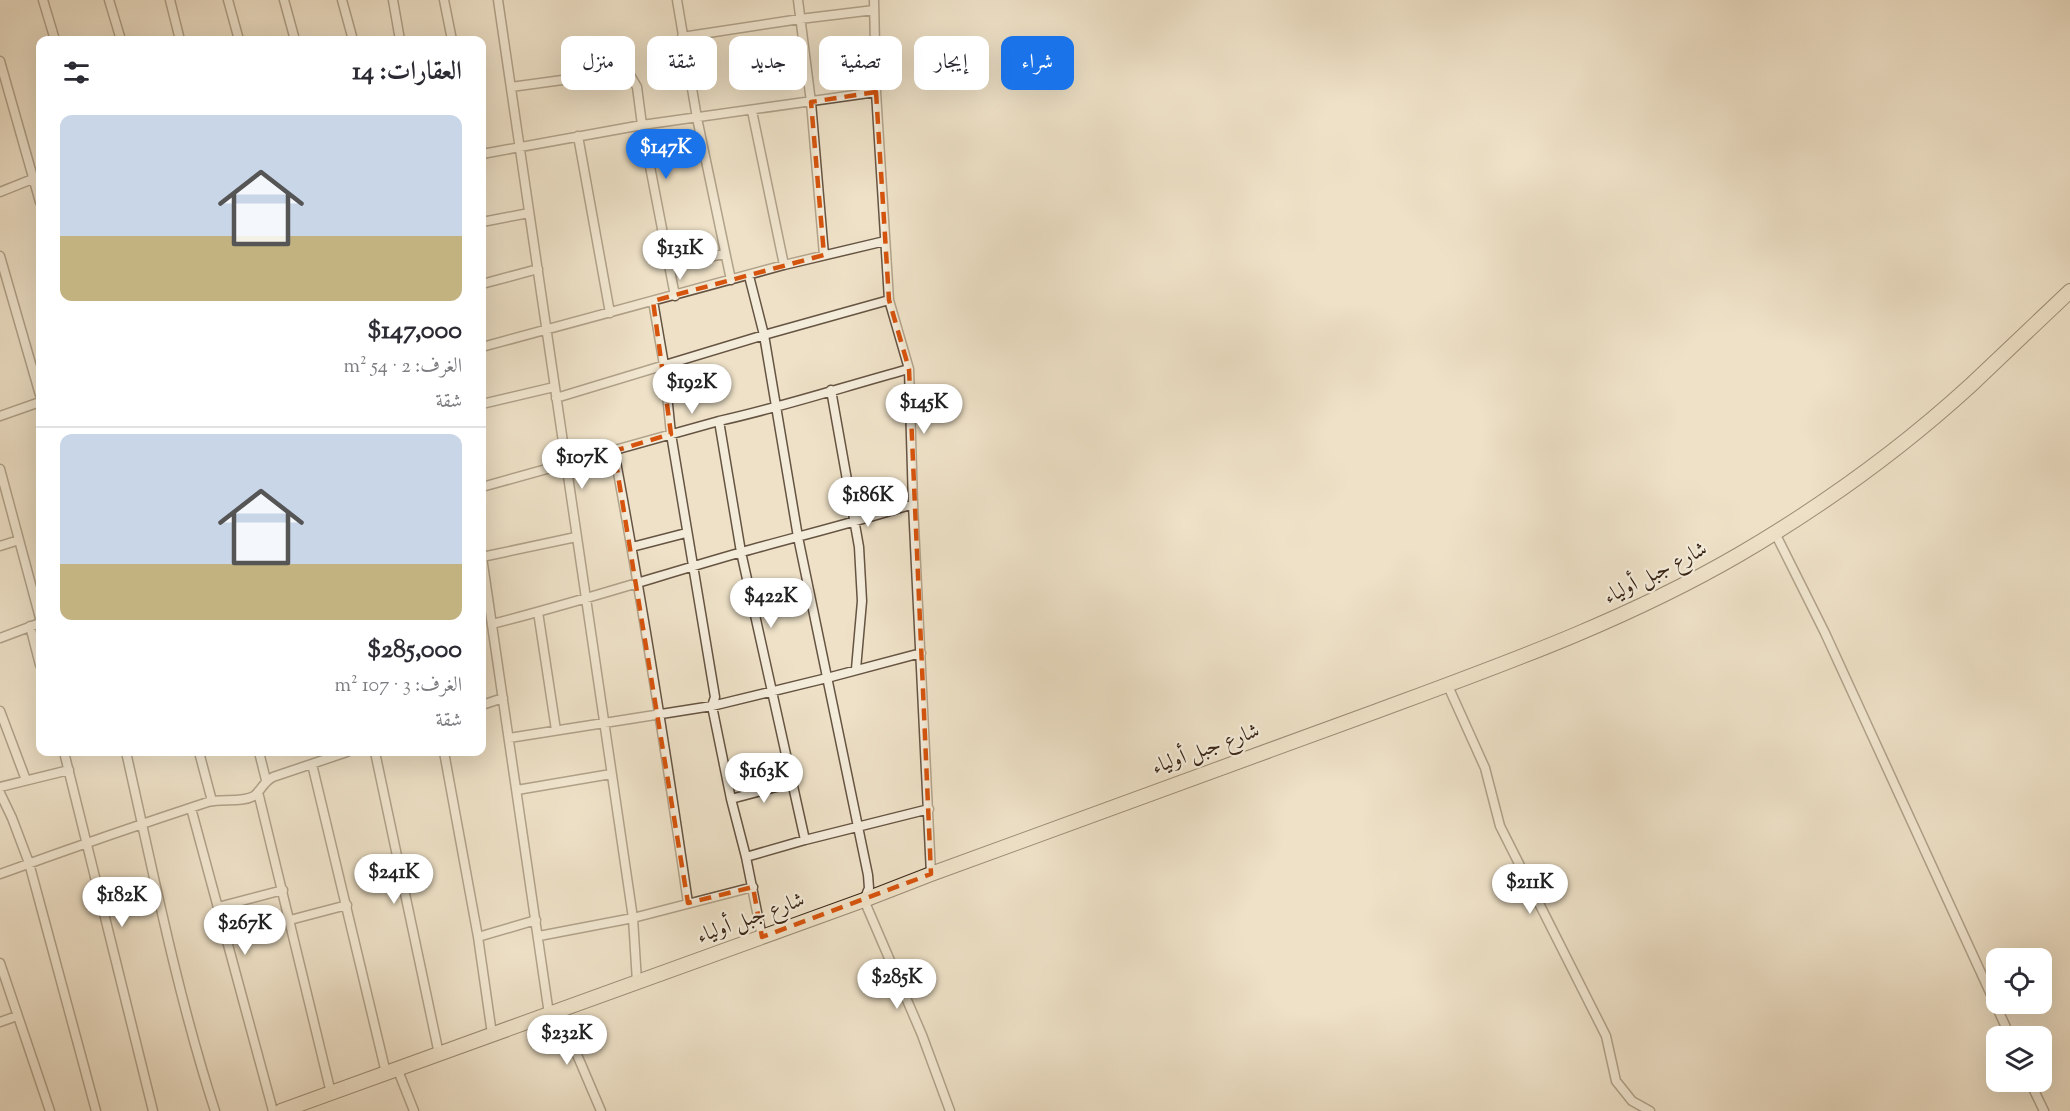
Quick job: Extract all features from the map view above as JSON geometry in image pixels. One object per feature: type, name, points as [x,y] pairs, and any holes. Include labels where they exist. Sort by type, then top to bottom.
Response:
[{"type":"highway","name":"شارع جبل أولياء","points":[[281,1111],[1448,686],[1551,646],[1641,607],[1681,587],[1775,532],[1849,483],[1912,435],[1969,387],[2070,291]]},
{"type":"street","points":[[43,0],[54,36]]},
{"type":"street","points":[[109,0],[120,36]]},
{"type":"street","points":[[170,0],[179,36]]},
{"type":"street","points":[[228,0],[238,36]]},
{"type":"street","points":[[284,0],[294,36]]},
{"type":"street","points":[[342,0],[352,36]]},
{"type":"street","points":[[393,0],[399,36]]},
{"type":"street","points":[[444,0],[451,36]]},
{"type":"street","points":[[498,0],[633,918],[637,982]]},
{"type":"street","points":[[677,0],[682,36]]},
{"type":"street","points":[[798,0],[811,102],[824,255]]},
{"type":"street","points":[[874,0],[876,92],[889,300],[909,369],[913,504],[931,874]]},
{"type":"street","points":[[689,36],[874,10]]},
{"type":"street","points":[[0,61],[36,175]]},
{"type":"street","points":[[511,87],[621,72],[630,75],[637,87],[642,125],[675,296]]},
{"type":"street","points":[[692,90],[731,280]]},
{"type":"street","points":[[486,153],[642,125],[876,92]]},
{"type":"street","points":[[752,111],[784,265]]},
{"type":"street","points":[[578,136],[610,313]]},
{"type":"street","points":[[0,192],[36,178]]},
{"type":"street","points":[[486,221],[529,213]]},
{"type":"street","points":[[486,346],[784,265],[885,241]]},
{"type":"street","points":[[668,264],[724,254]]},
{"type":"street","points":[[0,256],[36,381]]},
{"type":"street","points":[[486,283],[538,269]]},
{"type":"street","points":[[749,276],[764,335],[798,537],[868,875],[869,888],[864,900],[922,1035],[951,1111]]},
{"type":"street","points":[[556,398],[889,300]]},
{"type":"street","points":[[653,301],[664,365],[671,434],[686,533],[715,697],[712,706],[730,799],[753,886],[762,937]]},
{"type":"street","points":[[486,486],[909,369]]},
{"type":"street","points":[[486,403],[554,387]]},
{"type":"street","points":[[831,390],[859,547],[862,601],[856,669]]},
{"type":"street","points":[[0,416],[36,403]]},
{"type":"street","points":[[719,421],[741,552],[805,840]]},
{"type":"street","points":[[614,451],[661,714],[688,903]]},
{"type":"street","points":[[0,469],[36,603]]},
{"type":"street","points":[[492,624],[741,552],[853,523],[913,504]]},
{"type":"street","points":[[1775,532],[1826,633],[2005,1026]]},
{"type":"street","points":[[632,547],[686,533]]},
{"type":"street","points":[[486,556],[576,537]]},
{"type":"street","points":[[0,546],[19,540]]},
{"type":"street","points":[[486,590],[536,920],[553,1012],[598,1110]]},
{"type":"street","points":[[538,612],[556,730]]},
{"type":"street","points":[[0,638],[36,624]]},
{"type":"street","points":[[30,626],[36,649]]},
{"type":"street","points":[[509,738],[712,706],[921,653]]},
{"type":"street","points":[[1448,686],[1485,768],[1500,826],[1606,1036],[1616,1081],[1632,1101],[1650,1111]]},
{"type":"street","points":[[486,704],[503,698]]},
{"type":"street","points":[[0,711],[26,780]]},
{"type":"street","points":[[65,756],[153,1111]]},
{"type":"street","points":[[127,756],[202,1070],[215,1111]]},
{"type":"street","points":[[200,756],[212,801]]},
{"type":"street","points":[[260,756],[266,780]]},
{"type":"street","points":[[0,874],[142,823],[212,801],[247,798],[258,792],[266,780],[312,764],[324,756]]},
{"type":"street","points":[[376,756],[439,1053]]},
{"type":"street","points":[[445,756],[478,937],[492,1034]]},
{"type":"street","points":[[312,764],[391,1070],[414,1111]]},
{"type":"street","points":[[0,787],[69,770]]},
{"type":"street","points":[[517,790],[611,774]]},
{"type":"street","points":[[730,799],[791,783]]},
{"type":"street","points":[[0,792],[29,863],[96,1111]]},
{"type":"street","points":[[258,792],[331,1093]]},
{"type":"street","points":[[191,808],[273,1111]]},
{"type":"street","points":[[746,857],[929,808]]},
{"type":"street","points":[[539,936],[633,918],[753,886]]},
{"type":"street","points":[[218,907],[283,890]]},
{"type":"street","points":[[290,920],[347,905]]},
{"type":"street","points":[[478,937],[536,920]]},
{"type":"street","points":[[0,963],[50,1111]]},
{"type":"street","points":[[0,1022],[17,1016]]},
{"type":"street","points":[[2035,1092],[2044,1111]]},
{"type":"highlighted area","points":[[876,92],[889,300],[909,369],[931,874],[762,937],[753,887],[688,903],[614,451],[671,434],[653,301],[824,255],[811,102]]}]
